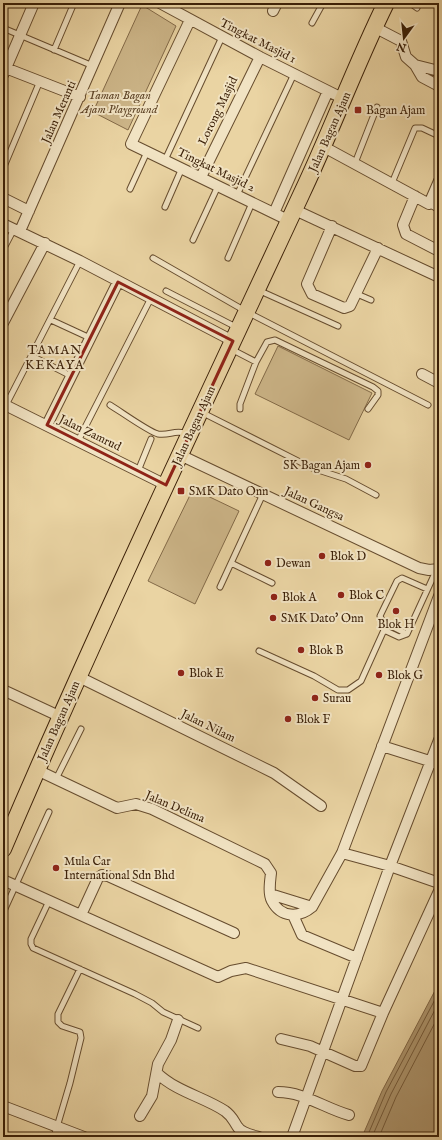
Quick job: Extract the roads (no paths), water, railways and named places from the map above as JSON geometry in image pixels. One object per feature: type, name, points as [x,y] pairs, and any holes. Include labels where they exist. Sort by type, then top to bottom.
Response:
[{"type":"main road","name":"Jalan Bagan Ajam","points":[[3,849],[11,824],[166,485],[324,147],[374,27],[386,3]]},
{"type":"street","points":[[34,3],[4,70],[40,81],[80,97]]},
{"type":"street","name":"Jalan Meranti","points":[[17,230],[29,210],[80,97],[120,3]]},
{"type":"street","name":"Tingkat Masjid 1","points":[[160,3],[260,57],[344,99]]},
{"type":"street","name":"Tingkat Masjid 2","points":[[190,20],[131,144],[274,213],[292,215],[332,226],[439,277]]},
{"type":"street","points":[[374,27],[401,41],[406,57],[415,65],[422,77],[439,86]]},
{"type":"street","name":"Lorong Masjid","points":[[201,177],[260,57]]},
{"type":"street","points":[[415,65],[439,70]]},
{"type":"street","name":"Jalan Bagan Ajam","points":[[274,213],[328,91]]},
{"type":"street","points":[[324,147],[429,204],[439,181]]},
{"type":"street","points":[[415,196],[403,225],[406,234],[439,250]]},
{"type":"street","points":[[3,198],[29,210]]},
{"type":"street","points":[[3,224],[45,243],[118,282],[234,340]]},
{"type":"street","points":[[332,226],[307,284],[312,294],[344,308],[350,306],[378,248]]},
{"type":"street","points":[[3,323],[45,243]]},
{"type":"street","points":[[47,425],[118,282]]},
{"type":"street","points":[[422,374],[439,383]]},
{"type":"street","name":"Jalan Zamrud","points":[[4,404],[166,485]]},
{"type":"street","name":"Jalan Gangsa","points":[[180,455],[419,568],[435,573]]},
{"type":"street","points":[[271,897],[280,912],[293,915],[304,914],[312,907],[342,853],[439,596]]},
{"type":"street","name":"Jalan Nilam","points":[[79,677],[274,773],[321,806]]},
{"type":"street","points":[[3,690],[61,717]]},
{"type":"street","points":[[292,1137],[390,866],[435,762],[439,740]]},
{"type":"street","points":[[382,746],[435,762]]},
{"type":"street","name":"Jalan Delima","points":[[37,770],[117,808],[136,804],[152,809],[265,864],[271,873],[269,888],[271,897]]},
{"type":"street","points":[[342,853],[390,866],[439,883]]},
{"type":"street","points":[[81,915],[98,878],[102,875],[108,876],[234,933]]},
{"type":"street","points":[[3,880],[218,977],[246,968],[383,1013]]},
{"type":"street","points":[[282,1039],[323,1052],[355,1066],[361,1066],[383,1013],[439,891]]},
{"type":"street","points":[[271,897],[312,907]]},
{"type":"street","points":[[293,915],[302,935],[357,958]]},
{"type":"street","points":[[140,1116],[152,1096],[158,1064],[171,1040],[178,1020]]},
{"type":"street","points":[[157,1073],[173,1085],[233,1117],[237,1127],[244,1132],[259,1137]]},
{"type":"street","points":[[278,1092],[287,1092],[306,1097],[333,1111],[349,1115]]},
{"type":"street","points":[[3,1106],[57,1125],[84,1137]]},
{"type":"lane","points":[[54,50],[74,3]]},
{"type":"lane","points":[[312,23],[323,3]]},
{"type":"lane","points":[[410,3],[417,8]]},
{"type":"lane","points":[[3,28],[93,66]]},
{"type":"lane","points":[[165,160],[222,37]]},
{"type":"lane","points":[[237,195],[294,74]]},
{"type":"lane","points":[[3,169],[40,81]]},
{"type":"lane","points":[[354,163],[377,107]]},
{"type":"lane","points":[[392,183],[415,128],[422,128],[439,136]]},
{"type":"lane","points":[[130,189],[147,152]]},
{"type":"lane","points":[[165,207],[182,168]]},
{"type":"lane","points":[[193,240],[218,186]]},
{"type":"lane","points":[[228,258],[252,202]]},
{"type":"lane","points":[[429,204],[439,210]]},
{"type":"lane","points":[[3,250],[17,230]]},
{"type":"lane","points":[[153,258],[247,312],[428,405]]},
{"type":"lane","points":[[4,404],[32,356],[80,261]]},
{"type":"lane","points":[[257,290],[338,326]]},
{"type":"lane","points":[[166,291],[234,340],[256,362]]},
{"type":"lane","points":[[357,294],[371,300]]},
{"type":"lane","points":[[78,441],[151,298]]},
{"type":"lane","points":[[51,320],[90,338]]},
{"type":"lane","points":[[240,409],[256,362],[267,342],[275,340],[373,387],[378,391],[378,395],[368,409]]},
{"type":"lane","points":[[32,356],[71,376]]},
{"type":"lane","points":[[110,405],[157,434],[169,434],[176,431],[190,435]]},
{"type":"lane","points":[[200,412],[312,468],[346,479],[376,495]]},
{"type":"lane","points":[[138,471],[151,439]]},
{"type":"lane","points":[[220,587],[263,494]]},
{"type":"lane","points":[[231,564],[272,583]]},
{"type":"lane","points":[[259,651],[314,676],[338,690],[348,690],[361,681],[384,630],[399,637],[407,634],[435,573]]},
{"type":"lane","points":[[407,634],[383,622],[380,616],[398,581],[402,578],[427,589]]},
{"type":"lane","points":[[56,779],[81,729]]},
{"type":"lane","points":[[3,913],[49,812]]},
{"type":"lane","points":[[49,901],[31,939],[33,948],[135,994],[178,1020],[198,1028]]},
{"type":"lane","points":[[54,1137],[70,1083],[81,1038],[80,1032],[62,1026],[58,1022],[58,1014],[80,969]]},
{"type":"water","points":[[439,983],[439,1137],[362,1137],[382,1091]]},
{"type":"place","name":"Bagan Ajam","points":[[358,110]]},
{"type":"place","name":"SK Bagan Ajam","points":[[368,465]]},
{"type":"place","name":"SMK Dato Onn","points":[[181,491]]},
{"type":"place","name":"Blok D","points":[[322,556]]},
{"type":"place","name":"Dewan","points":[[268,563]]},
{"type":"place","name":"Blok C","points":[[341,595]]},
{"type":"place","name":"Blok A","points":[[274,597]]},
{"type":"place","name":"Blok H","points":[[396,611]]},
{"type":"place","name":"SMK Dato' Onn","points":[[273,618]]},
{"type":"place","name":"Blok B","points":[[301,650]]},
{"type":"place","name":"Blok E","points":[[181,673]]},
{"type":"place","name":"Blok G","points":[[379,675]]},
{"type":"place","name":"Surau","points":[[315,698]]},
{"type":"place","name":"Blok F","points":[[288,719]]},
{"type":"place","name":"Mula Car International Sdn Bhd","points":[[56,868]]},
{"type":"district","name":"TAMAN KEKAYA","points":[[55,358]]},
{"type":"park label","name":"Taman Bagan Ajam Playground","points":[[119,102]]}]
